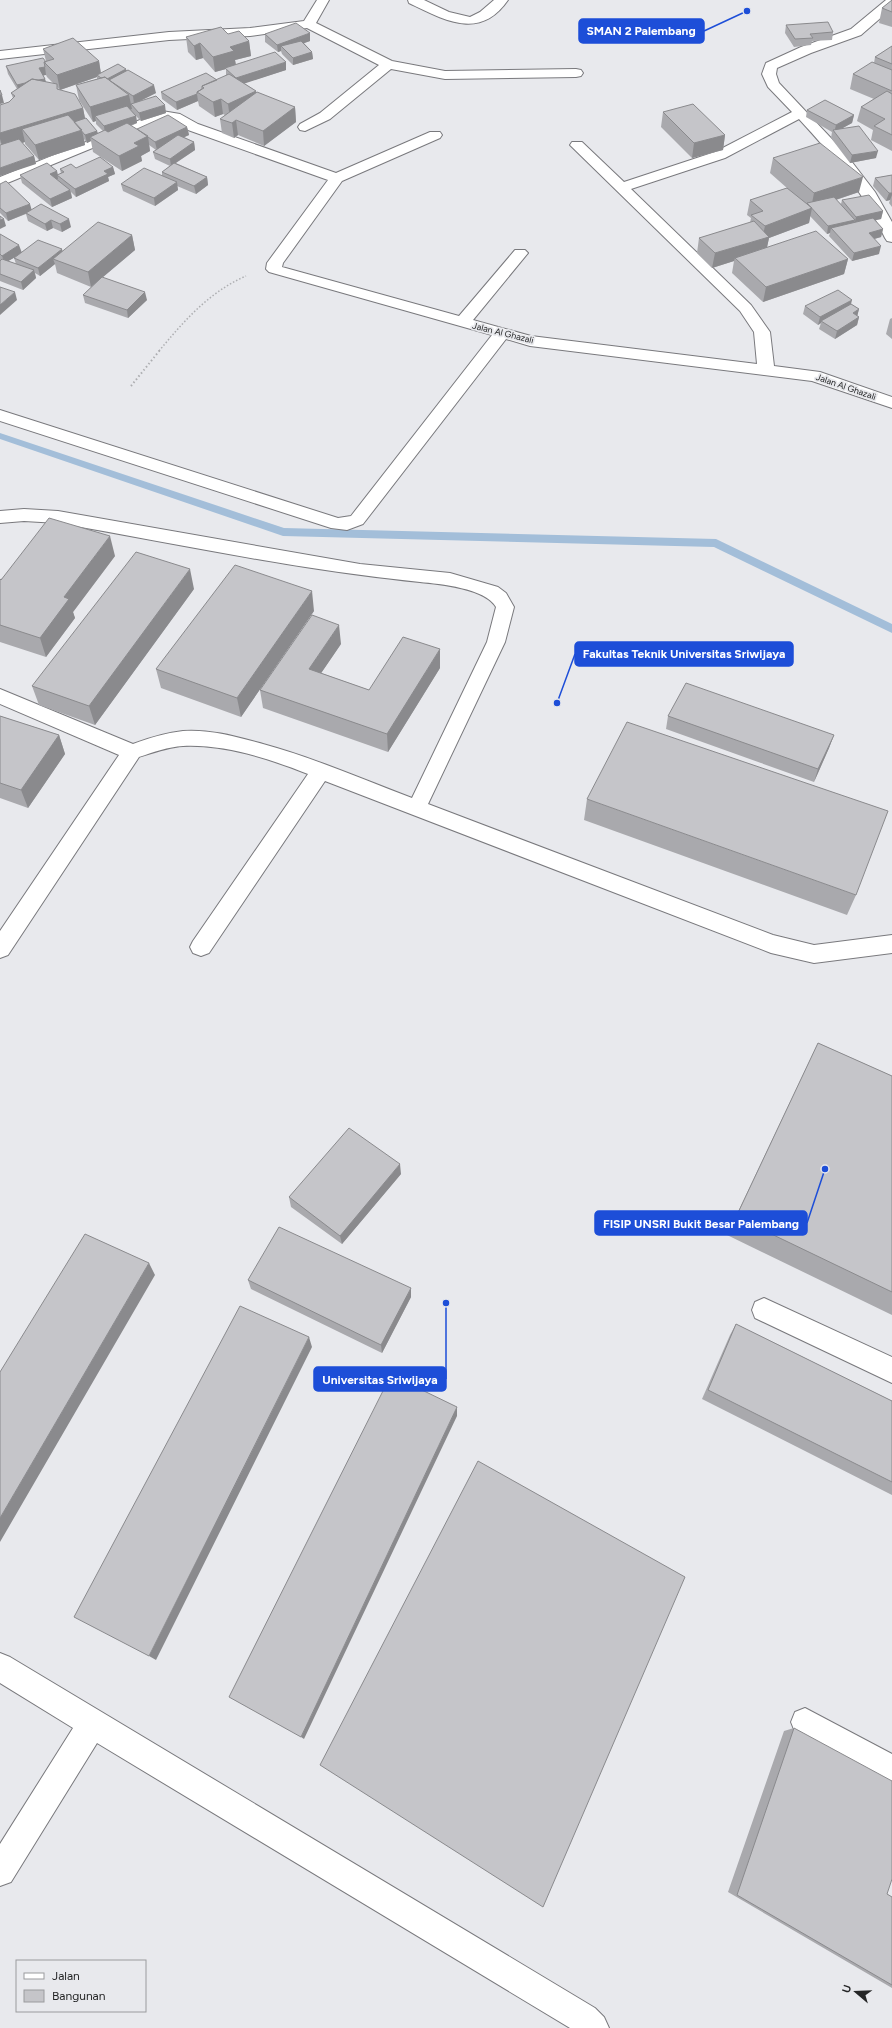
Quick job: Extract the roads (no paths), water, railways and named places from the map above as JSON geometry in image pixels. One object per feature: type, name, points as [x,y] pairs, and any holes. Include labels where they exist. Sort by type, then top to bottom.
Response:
[{"type":"street","points":[[309,24],[323,0]]},
{"type":"street","points":[[414,0],[463,20],[482,17],[502,0]]},
{"type":"street","points":[[892,1],[856,32],[806,50],[771,66],[769,74],[770,79],[856,176],[885,220],[892,238]]},
{"type":"street","points":[[0,56],[169,36],[250,32],[309,24],[388,64],[445,75],[576,73]]},
{"type":"street","points":[[305,127],[325,116],[388,64]]},
{"type":"street","points":[[621,188],[720,155],[800,113]]},
{"type":"street","points":[[0,182],[162,115],[175,117],[193,127],[337,178],[435,135]]},
{"type":"street","points":[[577,146],[746,308],[762,332],[766,370]]},
{"type":"street","name":"Jalan Al Ghazali","points":[[337,178],[275,263],[274,269],[530,341],[814,376],[892,403]]},
{"type":"street","points":[[463,322],[520,253]]},
{"type":"street","points":[[0,415],[337,524],[347,524],[357,520],[502,333]]},
{"type":"street","points":[[0,517],[24,515],[58,517],[360,570],[450,579],[492,592],[500,598],[505,607],[496,642],[417,807]]},
{"type":"street","points":[[0,696],[132,752]]},
{"type":"street","points":[[0,949],[132,752],[168,741],[187,739],[237,744],[321,771],[770,944],[814,954],[892,944]]},
{"type":"street","points":[[201,947],[321,771]]},
{"type":"street","points":[[764,1310],[892,1370]]},
{"type":"street","points":[[0,1667],[92,1724],[584,2019],[593,2028]]},
{"type":"street","points":[[805,1722],[892,1770]]},
{"type":"street","points":[[0,1870],[92,1724]]},
{"type":"waterway","points":[[0,436],[283,532],[716,543],[892,629]]},
{"type":"place","name":"SMAN 2 Palembang","points":[[747,11]]},
{"type":"place","name":"Fakultas Teknik Universitas Sriwijaya","points":[[557,703]]},
{"type":"place","name":"FISIP UNSRI Bukit Besar Palembang","points":[[825,1169]]},
{"type":"place","name":"Universitas Sriwijaya","points":[[446,1303]]}]
